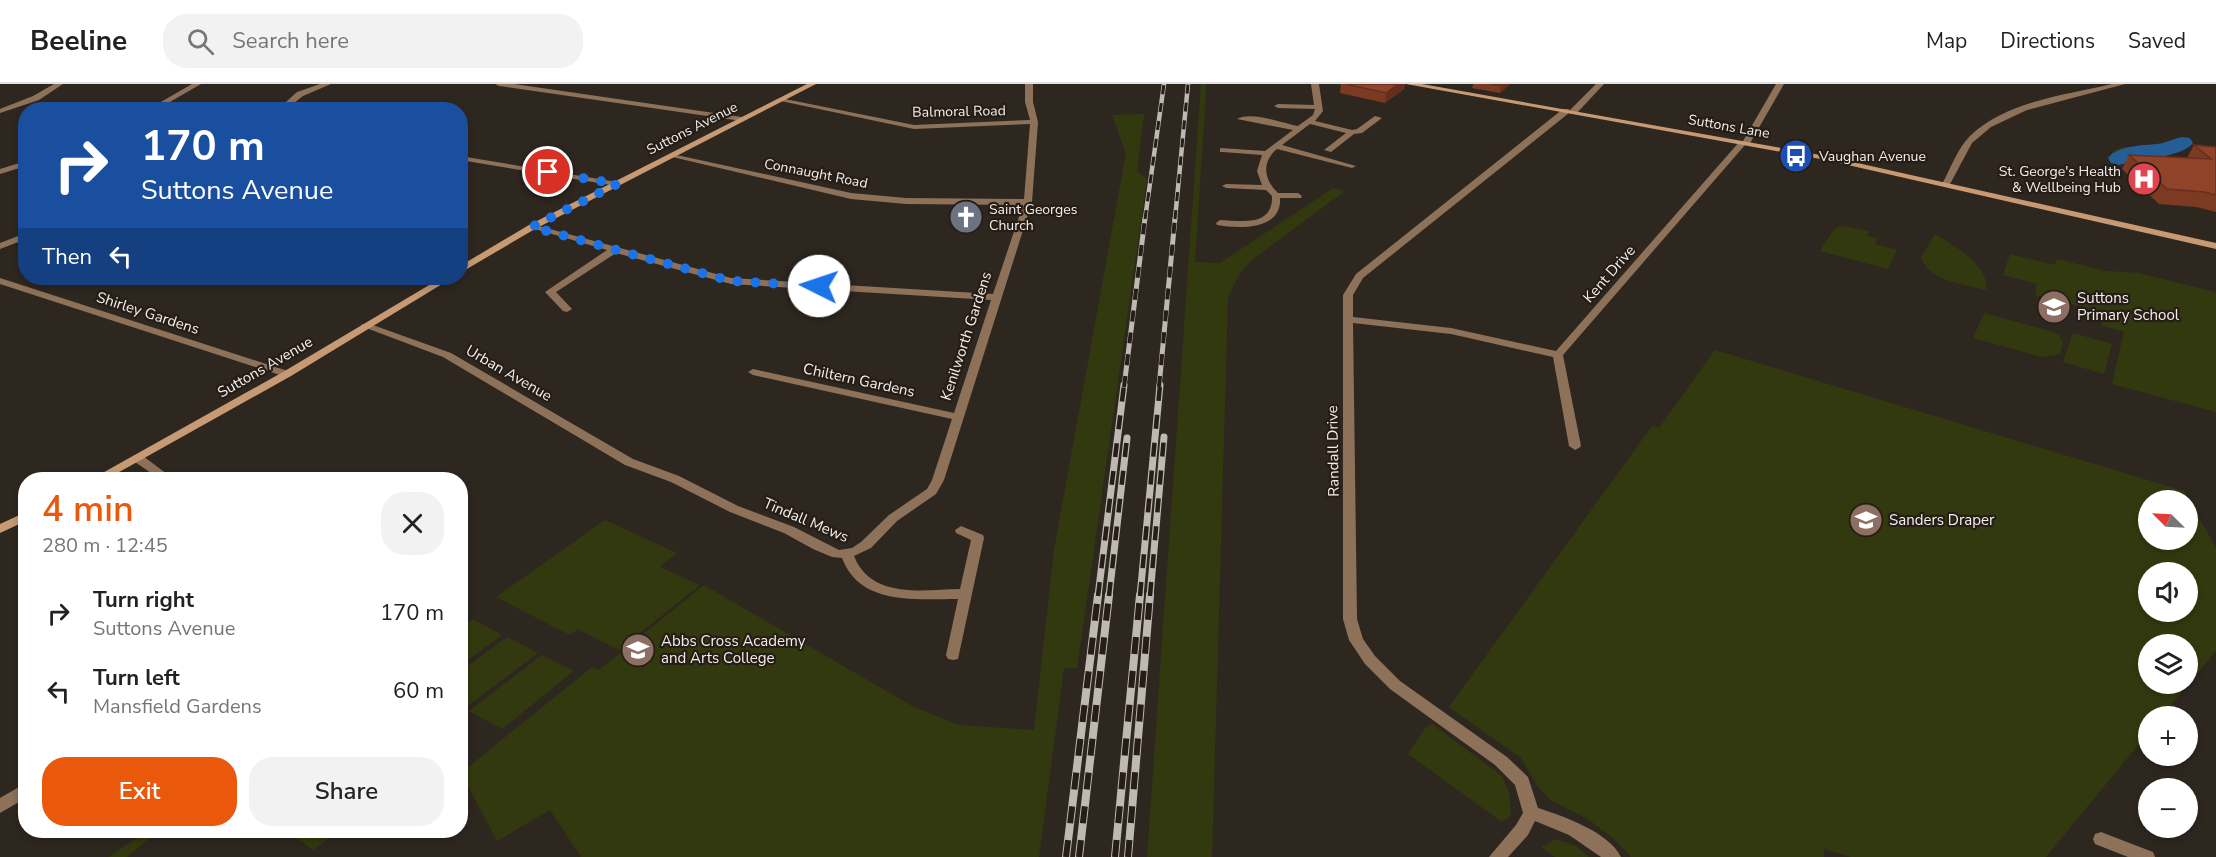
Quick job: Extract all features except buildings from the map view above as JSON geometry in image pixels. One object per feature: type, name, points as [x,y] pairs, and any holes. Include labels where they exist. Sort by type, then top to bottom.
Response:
[{"type":"street","points":[[25,102],[59,84]]},
{"type":"street","points":[[164,102],[197,84]]},
{"type":"street","points":[[289,102],[295,97],[327,84]]},
{"type":"street","points":[[499,84],[742,119]]},
{"type":"street","name":"Suttons Avenue","points":[[468,265],[532,227],[812,84]]},
{"type":"street","name":"Kenilworth Gardens","points":[[847,554],[862,549],[893,518],[932,491],[938,480],[1028,202],[1034,122],[1029,102],[1029,84]]},
{"type":"street","points":[[1298,196],[1276,195],[1267,188],[1260,169],[1267,153],[1316,116],[1318,107],[1315,84]]},
{"type":"street","name":"Suttons Lane","points":[[1410,84],[1745,143],[1946,184],[2216,246]]},
{"type":"street","name":"Randall Drive","points":[[1531,813],[1522,782],[1501,761],[1395,685],[1370,660],[1356,640],[1350,619],[1348,295],[1359,276],[1569,112],[1600,84]]},
{"type":"street","points":[[1745,143],[1780,84]]},
{"type":"street","points":[[1946,184],[1974,137],[1998,121],[2027,109],[2121,84]]},
{"type":"street","name":"Balmoral Road","points":[[780,100],[914,127],[1034,122]]},
{"type":"street","points":[[0,111],[18,104]]},
{"type":"street","points":[[1278,106],[1318,107]]},
{"type":"street","points":[[1311,122],[1352,132],[1359,131],[1378,118]]},
{"type":"street","points":[[1241,119],[1254,119],[1300,129]]},
{"type":"street","points":[[1328,150],[1352,132]]},
{"type":"street","name":"Kent Drive","points":[[1558,355],[1745,143]]},
{"type":"street","points":[[1275,146],[1352,166]]},
{"type":"street","points":[[1223,150],[1267,153]]},
{"type":"street","name":"Connaught Road","points":[[672,156],[851,196],[928,202],[1028,202]]},
{"type":"street","points":[[468,159],[617,184]]},
{"type":"street","points":[[0,172],[18,166]]},
{"type":"street","points":[[1226,186],[1267,188]]},
{"type":"street","points":[[1220,223],[1250,224],[1271,217],[1277,210],[1276,195]]},
{"type":"street","points":[[532,227],[731,281],[996,297]]},
{"type":"street","points":[[0,246],[18,239]]},
{"type":"street","points":[[567,309],[549,292],[614,250]]},
{"type":"street","name":"Shirley Gardens","points":[[0,281],[287,374]]},
{"type":"street","name":"Suttons Avenue","points":[[112,472],[287,374],[435,285]]},
{"type":"street","points":[[1347,320],[1451,331],[1558,355],[1575,446]]},
{"type":"street","name":"Urban Avenue","points":[[366,326],[447,355],[629,462]]},
{"type":"street","name":"Chiltern Gardens","points":[[753,372],[957,417]]},
{"type":"street","points":[[139,459],[158,472]]},
{"type":"street","name":"Tindall Mews","points":[[629,462],[675,479],[734,509],[789,530],[818,546],[837,554],[847,554],[858,576],[878,589],[907,594],[965,594]]},
{"type":"street","points":[[0,529],[18,520]]},
{"type":"street","points":[[953,655],[978,538],[961,530]]},
{"type":"street","points":[[0,806],[18,794]]},
{"type":"street","points":[[1497,857],[1522,830],[1531,813],[1570,826],[1597,842],[1613,857]]},
{"type":"street","points":[[2102,838],[2147,857]]},
{"type":"green space","points":[[1201,84],[1206,84],[1206,92],[1195,262],[1220,263],[1333,188],[1345,191],[1253,259],[1240,273],[1228,297],[1212,857],[1147,857]]},
{"type":"green space","name":"Abbs Cross Academy and Arts College","points":[[1144,114],[1137,171],[1147,179],[1077,668],[1064,668],[1039,857],[581,857],[550,810],[497,841],[468,786],[468,767],[592,667],[599,670],[704,585],[912,706],[959,725],[1034,730],[1054,550],[1126,153],[1112,115]]},
{"type":"green space","points":[[2124,147],[2146,151],[2163,160],[2128,165],[2109,158],[2114,150]]},
{"type":"green space","points":[[1842,226],[1869,231],[1867,236],[1878,238],[1875,244],[1897,250],[1888,269],[1820,251],[1834,229]]},
{"type":"green space","points":[[1935,234],[1960,250],[1977,265],[1986,281],[1986,290],[1949,281],[1926,266],[1921,258]]},
{"type":"green space","points":[[2010,254],[2055,265],[2057,259],[2106,271],[2138,273],[2216,292],[2216,412],[2112,384],[2124,332],[2103,326],[2092,309],[2035,295],[2037,284],[2003,275]]},
{"type":"green space","points":[[1984,313],[2059,335],[2063,343],[2060,354],[2042,357],[1973,338]]},
{"type":"green space","points":[[2073,333],[2112,344],[2104,374],[2063,362]]},
{"type":"green space","name":"Sanders Draper","points":[[1715,350],[2181,490],[2138,490],[2138,550],[2198,550],[2198,516],[2216,548],[2216,651],[2198,673],[2198,634],[2138,634],[2138,694],[2180,694],[2170,706],[2138,706],[2138,745],[2046,857],[1851,857],[1824,849],[1824,857],[1631,857],[1614,839],[1588,819],[1550,800],[1538,787],[1521,758],[1449,707],[1652,426],[1659,428]]},
{"type":"green space","points":[[605,520],[677,553],[660,567],[700,585],[619,650],[578,629],[570,635],[496,597]]},
{"type":"green space","points":[[473,619],[502,635],[468,660],[468,623]]},
{"type":"green space","points":[[507,637],[538,653],[468,706],[468,666]]},
{"type":"green space","points":[[542,655],[574,671],[502,729],[469,711]]},
{"type":"green space","points":[[1432,724],[1502,776],[1509,793],[1511,815],[1502,822],[1408,754],[1426,727]]},
{"type":"green space","points":[[137,838],[150,838],[127,857],[109,857]]},
{"type":"green space","points":[[296,838],[329,838],[313,850]]},
{"type":"green space","points":[[1556,839],[1576,846],[1589,857],[1555,857],[1541,847]]},
{"type":"waterway","points":[[2119,158],[2171,148],[2182,143]]},
{"type":"railway","points":[[1145,219],[1164,84]]},
{"type":"railway","points":[[1175,219],[1188,84]]},
{"type":"railway","points":[[1124,387],[1145,218]]},
{"type":"railway","points":[[1159,387],[1175,218]]},
{"type":"railway","points":[[1098,596],[1124,385]]},
{"type":"railway","points":[[1140,596],[1160,385]]},
{"type":"railway","points":[[1150,596],[1164,437]]},
{"type":"railway","points":[[1109,596],[1127,438]]},
{"type":"railway","points":[[1066,857],[1098,595]]},
{"type":"railway","points":[[1079,857],[1109,595]]},
{"type":"railway","points":[[1115,857],[1140,595]]},
{"type":"railway","points":[[1128,857],[1150,595]]},
{"type":"place","name":"Vaughan Avenue","points":[[1796,156]]},
{"type":"place","name":"St. George's Health & Wellbeing Hub","points":[[2144,179]]},
{"type":"place","name":"Saint Georges Church","points":[[966,217]]},
{"type":"place","name":"Suttons Primary School","points":[[2054,307]]},
{"type":"place","name":"Sanders Draper","points":[[1866,520]]},
{"type":"place","name":"Abbs Cross Academy and Arts College","points":[[638,650]]},
{"type":"route","points":[[548,172],[617,184],[532,227],[731,281],[819,286]]}]
